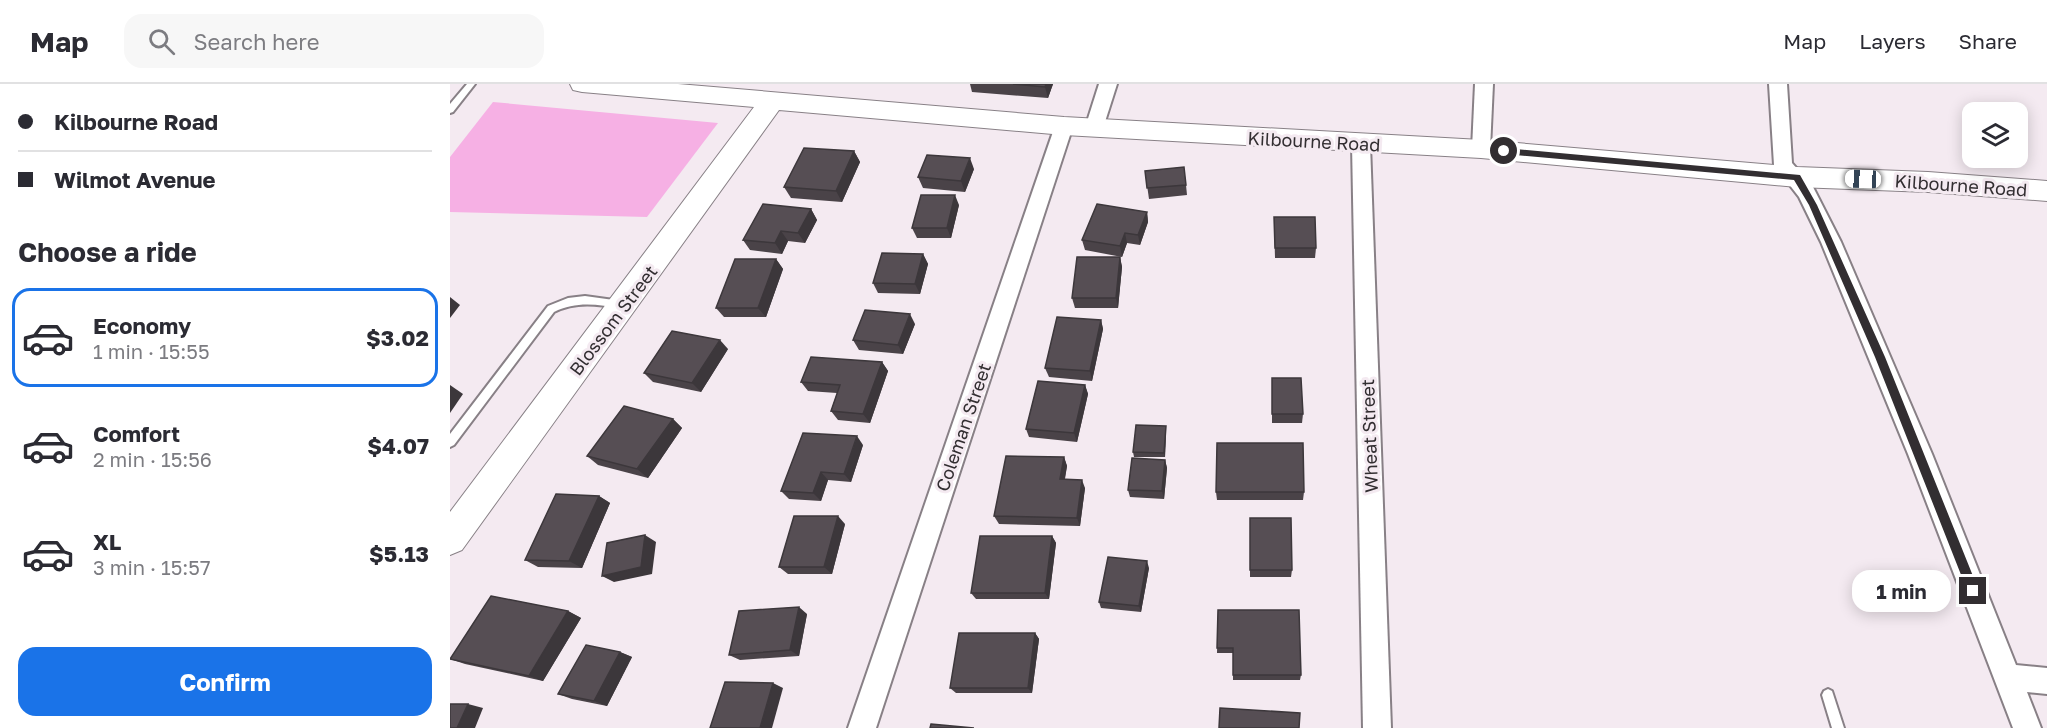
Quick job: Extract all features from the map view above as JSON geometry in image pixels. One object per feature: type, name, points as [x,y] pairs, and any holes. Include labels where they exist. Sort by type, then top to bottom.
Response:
[{"type":"street","name":"Kilbourne Road","points":[[591,84],[1064,126],[1481,149],[1797,177],[1929,182],[2047,191]]},
{"type":"street","points":[[1094,128],[1108,84]]},
{"type":"street","points":[[1481,149],[1484,84]]},
{"type":"street","points":[[1778,84],[1784,165],[1797,177],[1813,205],[1880,357],[2027,728]]},
{"type":"street","name":"Blossom Street","points":[[450,539],[773,100]]},
{"type":"street","name":"Coleman Street","points":[[862,728],[1064,126]]},
{"type":"street","name":"Wheat Street","points":[[1361,144],[1377,728]]},
{"type":"street","points":[[2007,677],[2047,681]]},
{"type":"lane","points":[[450,110],[471,84]]},
{"type":"lane","points":[[450,442],[551,309],[566,302],[594,300],[624,305]]},
{"type":"lane","points":[[1828,695],[1838,728]]},
{"type":"shaded area","points":[[493,102],[718,123],[647,217],[450,212],[450,157]]},
{"type":"building","points":[[1013,84],[1046,84],[1045,87]]},
{"type":"building","points":[[804,148],[854,151],[836,191],[784,187]]},
{"type":"building","points":[[927,155],[970,158],[961,181],[918,177]]},
{"type":"building","points":[[1184,167],[1186,185],[1147,188],[1145,171]]},
{"type":"building","points":[[921,195],[955,195],[947,228],[912,228]]},
{"type":"building","points":[[763,204],[811,209],[798,233],[781,231],[775,243],[743,240]]},
{"type":"building","points":[[1097,204],[1147,212],[1138,235],[1125,233],[1120,246],[1082,240]]},
{"type":"building","points":[[1274,217],[1315,217],[1316,248],[1275,248]]},
{"type":"building","points":[[882,253],[923,254],[915,284],[873,283]]},
{"type":"building","points":[[1077,257],[1120,257],[1116,298],[1072,298]]},
{"type":"building","points":[[735,259],[776,259],[758,308],[716,308]]},
{"type":"building","points":[[865,310],[910,314],[898,345],[853,340]]},
{"type":"building","points":[[1057,317],[1101,320],[1090,371],[1045,368]]},
{"type":"building","points":[[672,331],[720,340],[692,383],[644,373]]},
{"type":"building","points":[[811,357],[882,362],[863,414],[831,411],[840,385],[801,382]]},
{"type":"building","points":[[1272,378],[1301,378],[1303,414],[1272,414]]},
{"type":"building","points":[[1038,381],[1085,385],[1074,433],[1026,429]]},
{"type":"building","points":[[624,406],[673,419],[637,469],[587,456]]},
{"type":"building","points":[[1136,425],[1166,426],[1164,453],[1133,452]]},
{"type":"building","points":[[803,433],[857,436],[844,474],[821,472],[813,493],[781,491]]},
{"type":"building","points":[[1217,443],[1303,443],[1304,492],[1216,492]]},
{"type":"building","points":[[1006,456],[1064,457],[1060,479],[1082,480],[1077,518],[994,516]]},
{"type":"building","points":[[1132,458],[1165,460],[1162,491],[1128,490]]},
{"type":"building","points":[[556,494],[599,496],[569,561],[525,560]]},
{"type":"building","points":[[794,516],[838,516],[824,567],[779,567]]},
{"type":"building","points":[[1250,518],[1291,518],[1292,570],[1250,570]]},
{"type":"building","points":[[645,535],[641,567],[602,576],[607,543]]},
{"type":"building","points":[[980,536],[1052,536],[1045,593],[971,593]]},
{"type":"building","points":[[1108,557],[1147,561],[1139,606],[1099,602]]},
{"type":"building","points":[[491,596],[568,611],[529,676],[450,659]]},
{"type":"building","points":[[799,607],[790,650],[729,655],[739,611]]},
{"type":"building","points":[[1218,610],[1299,610],[1301,675],[1233,675],[1233,648],[1217,648]]},
{"type":"building","points":[[959,633],[1035,633],[1028,688],[950,688]]},
{"type":"building","points":[[586,645],[620,652],[594,701],[558,694]]},
{"type":"building","points":[[725,682],[773,683],[760,728],[710,728]]},
{"type":"building","points":[[450,704],[468,704],[457,728],[450,728]]},
{"type":"building","points":[[1220,708],[1300,713],[1299,728],[1219,728]]},
{"type":"building","points":[[931,724],[974,728],[930,728]]},
{"type":"route","points":[[1504,151],[1797,177],[1813,205],[1880,357],[1973,591]]}]
